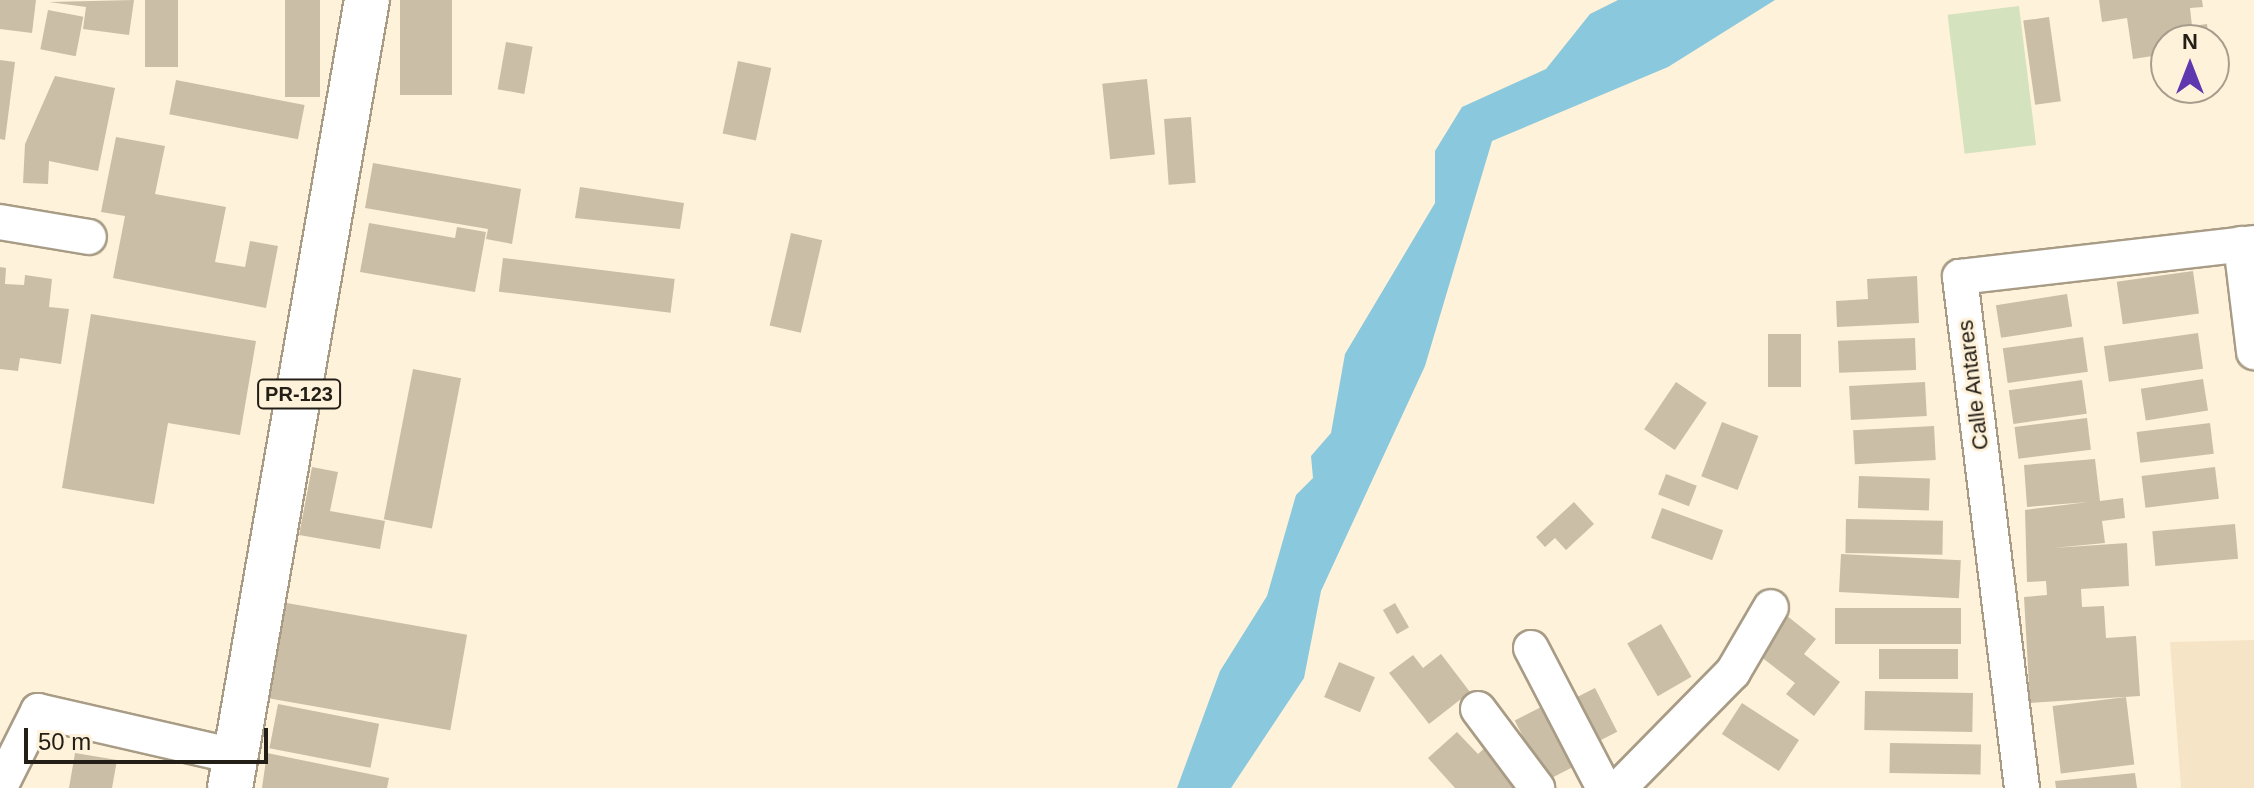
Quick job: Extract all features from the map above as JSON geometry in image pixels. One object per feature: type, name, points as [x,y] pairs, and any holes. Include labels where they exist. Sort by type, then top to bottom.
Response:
[{"type":"main road","name":"PR-123","points":[[232,772],[367,0]]},
{"type":"street","points":[[0,222],[89,237]]},
{"type":"street","points":[[2247,243],[2254,352]]},
{"type":"street","name":"Calle Antares","points":[[2022,788],[1960,277],[2247,243]]},
{"type":"street","points":[[1619,788],[1733,672],[1771,607]]},
{"type":"street","points":[[1531,648],[1604,788]]},
{"type":"street","points":[[1478,709],[1537,788]]},
{"type":"street","points":[[0,787],[38,711],[232,772]]},
{"type":"shaded area","points":[[2254,640],[2254,788],[2181,788],[2170,642]]},
{"type":"green space","points":[[2019,6],[2036,145],[1965,154],[1948,15]]},
{"type":"water","points":[[1618,0],[1775,0],[1668,67],[1492,141],[1425,366],[1321,591],[1304,678],[1231,788],[1177,788],[1220,671],[1267,596],[1296,495],[1313,478],[1311,456],[1331,433],[1345,354],[1435,203],[1435,151],[1462,107],[1546,69],[1590,14]]},
{"type":"building","points":[[0,0],[36,0],[32,33],[0,29]]},
{"type":"building","points":[[134,0],[129,35],[83,29],[86,7],[49,2]]},
{"type":"building","points":[[145,0],[178,0],[178,67],[145,67]]},
{"type":"building","points":[[285,0],[320,0],[320,97],[285,97]]},
{"type":"building","points":[[400,0],[452,0],[452,95],[400,95]]},
{"type":"building","points":[[2099,0],[2202,0],[2203,7],[2190,8],[2192,24],[2150,24],[2150,56],[2133,59],[2127,18],[2102,22]]},
{"type":"building","points":[[48,10],[83,17],[76,56],[40,49]]},
{"type":"building","points":[[2049,17],[2061,101],[2035,105],[2023,21]]},
{"type":"building","points":[[506,42],[533,47],[524,94],[498,89]]},
{"type":"building","points":[[0,60],[15,62],[5,140],[0,139]]},
{"type":"building","points":[[738,61],[771,68],[756,140],[723,133]]},
{"type":"building","points":[[55,76],[115,88],[98,171],[49,161],[48,184],[23,183],[25,144]]},
{"type":"building","points":[[1147,79],[1155,155],[1110,159],[1102,84]]},
{"type":"building","points":[[176,80],[305,105],[298,139],[169,114]]},
{"type":"building","points":[[1191,117],[1196,183],[1169,185],[1164,119]]},
{"type":"building","points":[[116,137],[165,146],[155,194],[226,207],[215,262],[245,267],[250,241],[278,246],[266,308],[113,278],[125,216],[101,212]]},
{"type":"building","points":[[373,163],[521,189],[512,244],[486,239],[488,229],[365,208]]},
{"type":"building","points":[[580,187],[684,203],[680,229],[575,218]]},
{"type":"building","points":[[369,223],[455,238],[457,227],[486,232],[475,292],[360,272]]},
{"type":"building","points":[[791,233],[822,240],[801,333],[770,326]]},
{"type":"building","points":[[503,258],[675,279],[671,313],[499,292]]},
{"type":"building","points":[[0,267],[6,268],[5,284],[24,285],[25,275],[52,279],[49,307],[69,309],[61,364],[20,358],[18,371],[0,369]]},
{"type":"building","points":[[2193,271],[2199,314],[2123,324],[2117,282]]},
{"type":"building","points":[[1917,276],[1919,323],[1837,327],[1836,301],[1868,299],[1867,279]]},
{"type":"building","points":[[2067,294],[2072,327],[2001,338],[1996,305]]},
{"type":"building","points":[[91,314],[256,341],[240,435],[168,423],[154,504],[62,488]]},
{"type":"building","points":[[2198,333],[2203,369],[2109,382],[2104,346]]},
{"type":"building","points":[[1768,334],[1801,334],[1801,387],[1768,387]]},
{"type":"building","points":[[2083,337],[2088,372],[2008,383],[2003,348]]},
{"type":"building","points":[[1915,338],[1916,370],[1839,373],[1838,341]]},
{"type":"building","points":[[413,369],[461,378],[432,529],[384,519]]},
{"type":"building","points":[[2203,379],[2208,411],[2146,420],[2141,389]]},
{"type":"building","points":[[2082,380],[2087,414],[2013,424],[2009,390]]},
{"type":"building","points":[[1676,382],[1707,403],[1675,450],[1644,429]]},
{"type":"building","points":[[1925,382],[1927,416],[1851,420],[1849,386]]},
{"type":"building","points":[[2087,418],[2091,450],[2018,459],[2015,427]]},
{"type":"building","points":[[1722,422],[1758,436],[1738,490],[1701,476]]},
{"type":"building","points":[[2210,423],[2214,454],[2140,463],[2137,432]]},
{"type":"building","points":[[1934,426],[1936,460],[1855,464],[1853,430]]},
{"type":"building","points":[[2095,459],[2100,501],[2123,498],[2125,518],[2102,521],[2105,543],[2053,548],[2127,543],[2129,586],[2081,589],[2082,607],[2104,606],[2106,638],[2136,636],[2140,696],[2030,703],[2024,597],[2047,595],[2046,581],[2027,582],[2025,510],[2088,502],[2027,507],[2024,465]]},
{"type":"building","points":[[312,467],[338,472],[330,511],[385,521],[380,549],[299,535]]},
{"type":"building","points":[[2215,467],[2219,499],[2145,508],[2142,476]]},
{"type":"building","points":[[1666,474],[1697,486],[1689,506],[1658,495]]},
{"type":"building","points":[[1859,476],[1930,478],[1929,510],[1858,508]]},
{"type":"building","points":[[1574,502],[1594,524],[1566,550],[1555,538],[1545,547],[1536,537]]},
{"type":"building","points":[[1662,508],[1723,530],[1712,560],[1651,538]]},
{"type":"building","points":[[1846,519],[1943,521],[1942,555],[1845,553]]},
{"type":"building","points":[[2235,524],[2238,559],[2155,566],[2152,531]]},
{"type":"building","points":[[1841,554],[1961,560],[1959,598],[1839,592]]},
{"type":"building","points":[[281,602],[467,635],[450,730],[264,698]]},
{"type":"building","points":[[1395,603],[1409,627],[1397,634],[1383,610]]},
{"type":"building","points":[[1835,608],[1961,608],[1961,644],[1835,644]]},
{"type":"building","points":[[1786,615],[1816,639],[1804,654],[1840,682],[1814,716],[1786,694],[1795,683],[1756,653]]},
{"type":"building","points":[[1661,624],[1692,677],[1658,696],[1627,644]]},
{"type":"building","points":[[1879,649],[1958,649],[1958,679],[1879,679]]},
{"type":"building","points":[[1441,654],[1470,692],[1429,724],[1389,673],[1413,655],[1423,668]]},
{"type":"building","points":[[1339,662],[1375,677],[1360,712],[1324,697]]},
{"type":"building","points":[[1595,688],[1617,732],[1595,743],[1573,699]]},
{"type":"building","points":[[1865,691],[1973,693],[1972,732],[1864,730]]},
{"type":"building","points":[[2126,697],[2134,764],[2061,774],[2053,706]]},
{"type":"building","points":[[1742,703],[1799,740],[1779,771],[1722,734]]},
{"type":"building","points":[[278,704],[379,724],[371,768],[269,748]]},
{"type":"building","points":[[1545,705],[1576,766],[1546,781],[1515,720]]},
{"type":"building","points":[[1457,732],[1478,754],[1488,745],[1528,788],[1455,788],[1428,758]]},
{"type":"building","points":[[1890,743],[1981,745],[1980,775],[1889,773]]},
{"type":"building","points":[[75,753],[117,760],[112,788],[69,788]]},
{"type":"building","points":[[267,753],[389,778],[387,788],[262,788]]},
{"type":"building","points":[[2135,773],[2137,788],[2056,788],[2055,781]]}]
